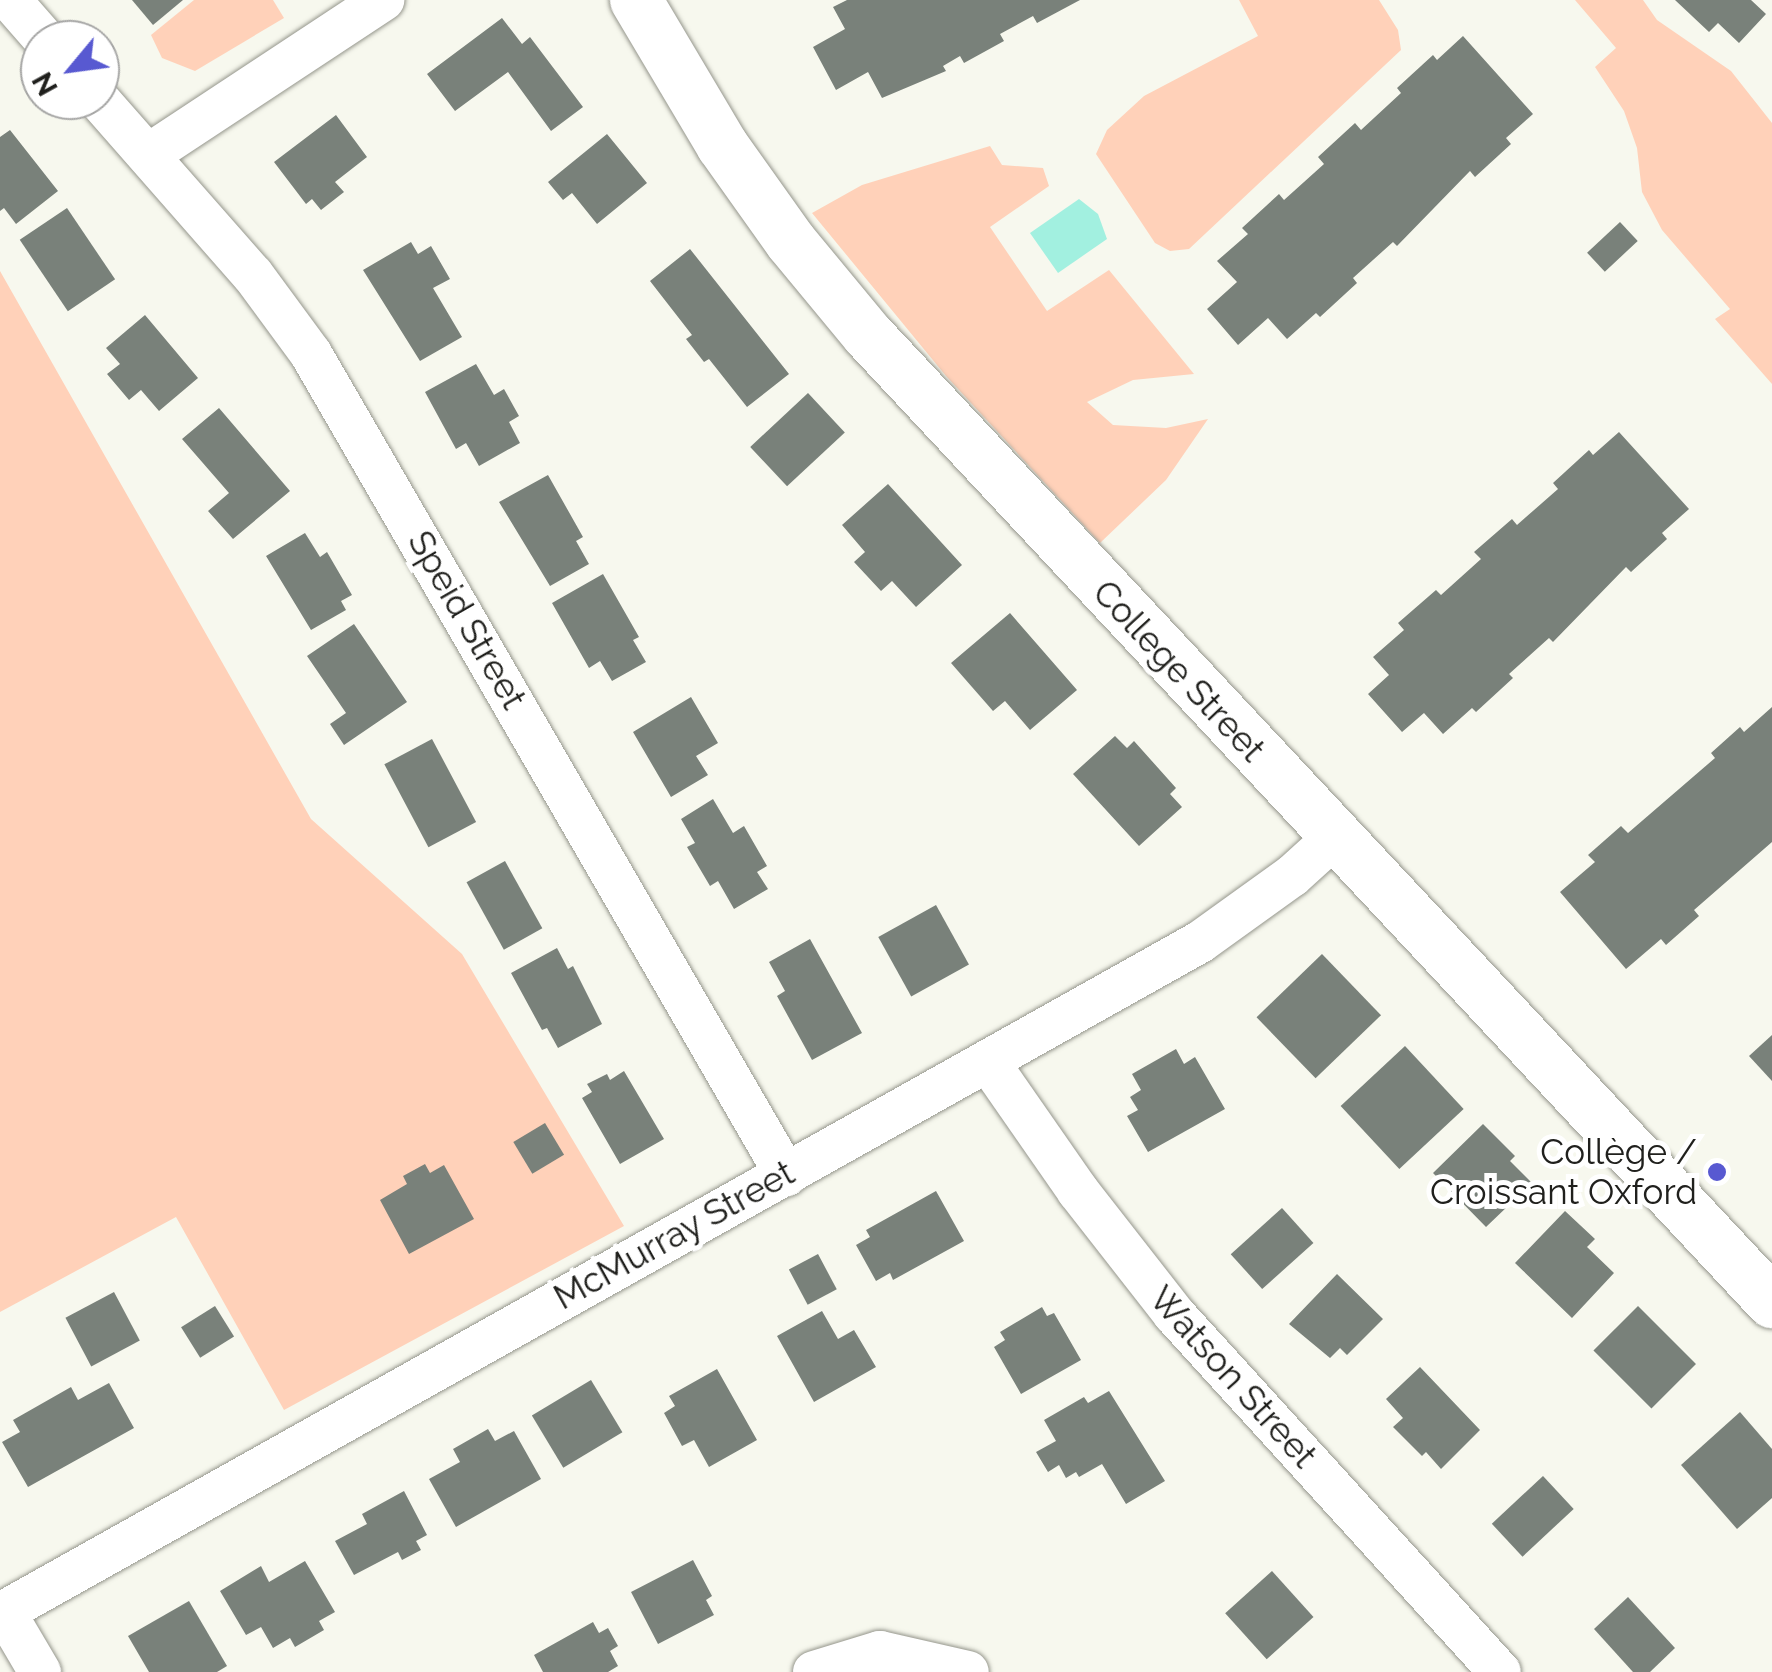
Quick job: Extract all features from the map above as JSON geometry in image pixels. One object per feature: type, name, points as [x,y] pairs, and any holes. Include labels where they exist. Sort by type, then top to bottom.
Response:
[{"type":"street","points":[[10,0],[28,20]]},
{"type":"street","points":[[148,154],[383,0]]},
{"type":"street","name":"College Street","points":[[636,0],[722,145],[823,282],[1335,838],[1772,1302]]},
{"type":"street","name":"Speid Street","points":[[117,120],[253,275],[344,405],[786,1175]]},
{"type":"street","name":"McMurray Street","points":[[2,1612],[989,1064],[1200,942],[1292,876],[1335,838]]},
{"type":"street","name":"Watson Street","points":[[989,1064],[1067,1177],[1174,1314],[1500,1672]]},
{"type":"street","points":[[2,1612],[40,1672]]},
{"type":"street","points":[[814,1672],[880,1652],[968,1672]]},
{"type":"shaded area","points":[[194,0],[273,0],[284,18],[195,71],[162,58],[151,35]]},
{"type":"shaded area","points":[[1239,0],[1379,0],[1398,30],[1401,50],[1189,249],[1170,251],[1155,243],[1096,154],[1107,130],[1144,96],[1258,36]]},
{"type":"shaded area","points":[[1575,0],[1643,0],[1657,20],[1731,71],[1772,123],[1772,384],[1715,319],[1730,309],[1662,230],[1642,192],[1637,148],[1624,111],[1595,67],[1616,48]]},
{"type":"shaded area","points":[[990,146],[1002,165],[1043,168],[1049,186],[990,227],[1047,311],[1109,270],[1194,374],[1133,380],[1087,402],[1113,425],[1166,428],[1208,419],[1166,480],[1100,543],[946,376],[812,213],[862,185]]},
{"type":"shaded area","points":[[0,271],[311,819],[462,954],[624,1226],[284,1410],[176,1217],[0,1312]]},
{"type":"water","points":[[1079,199],[1098,214],[1107,239],[1058,273],[1030,233]]},
{"type":"building","points":[[132,0],[183,0],[153,25]]},
{"type":"building","points":[[847,0],[1080,0],[1037,23],[1033,16],[1000,34],[1004,41],[964,63],[960,56],[943,66],[946,71],[882,98],[868,72],[836,90],[813,47],[845,29],[833,7]]},
{"type":"building","points":[[1675,0],[1751,0],[1766,14],[1739,43],[1718,23],[1709,32]]},
{"type":"building","points":[[502,18],[522,44],[530,37],[583,107],[551,131],[508,72],[455,111],[427,74]]},
{"type":"building","points":[[1463,36],[1533,114],[1506,138],[1511,144],[1475,177],[1470,171],[1397,246],[1393,242],[1353,278],[1357,283],[1320,317],[1316,313],[1287,339],[1268,318],[1238,345],[1207,309],[1237,282],[1217,261],[1248,234],[1242,228],[1279,194],[1284,200],[1324,164],[1318,157],[1355,123],[1361,130],[1401,93],[1397,88],[1433,55],[1437,60]]},
{"type":"building","points":[[336,115],[367,157],[335,182],[344,192],[321,210],[312,199],[306,204],[274,162]]},
{"type":"building","points":[[10,130],[58,191],[16,224],[4,208],[0,211],[0,137]]},
{"type":"building","points":[[607,134],[647,183],[597,224],[572,193],[563,200],[548,182]]},
{"type":"building","points":[[67,208],[115,279],[68,311],[20,240]]},
{"type":"building","points":[[1620,222],[1638,241],[1605,272],[1587,253]]},
{"type":"building","points":[[411,242],[418,254],[431,246],[450,279],[433,288],[462,337],[420,361],[363,270]]},
{"type":"building","points":[[690,249],[789,374],[747,407],[709,359],[704,362],[686,339],[692,335],[650,281]]},
{"type":"building","points":[[145,315],[198,378],[159,411],[141,390],[129,400],[107,374],[120,364],[106,348]]},
{"type":"building","points":[[476,364],[494,395],[504,389],[519,416],[509,422],[520,443],[479,466],[466,443],[456,449],[425,392]]},
{"type":"building","points":[[808,393],[845,432],[787,486],[750,447]]},
{"type":"building","points":[[219,408],[290,491],[233,539],[208,511],[229,493],[182,439]]},
{"type":"building","points":[[1619,432],[1689,509],[1662,533],[1667,539],[1631,572],[1626,567],[1553,642],[1549,638],[1509,674],[1513,678],[1476,712],[1472,708],[1443,734],[1424,713],[1402,732],[1368,694],[1389,675],[1373,657],[1404,630],[1398,623],[1436,590],[1441,595],[1481,559],[1474,552],[1512,519],[1517,525],[1558,489],[1553,483],[1589,450],[1593,455]]},
{"type":"building","points":[[548,475],[583,537],[576,541],[589,564],[550,586],[499,502]]},
{"type":"building","points":[[888,484],[962,565],[916,607],[892,581],[881,591],[854,562],[865,552],[842,525]]},
{"type":"building","points":[[305,533],[320,557],[327,552],[352,595],[341,601],[346,610],[311,630],[266,556]]},
{"type":"building","points":[[603,574],[639,637],[633,640],[646,662],[612,681],[600,661],[589,668],[552,603]]},
{"type":"building","points":[[1010,613],[1077,690],[1030,730],[1005,701],[993,711],[951,663]]},
{"type":"building","points":[[354,624],[407,702],[344,745],[330,724],[346,713],[307,656]]},
{"type":"building","points":[[691,697],[718,743],[696,756],[708,775],[671,797],[633,732]]},
{"type":"building","points":[[1772,707],[1772,842],[1694,910],[1699,916],[1666,945],[1661,939],[1626,969],[1560,892],[1595,862],[1588,855],[1621,826],[1628,833],[1715,758],[1711,753],[1740,727],[1744,732]]},
{"type":"building","points":[[1115,736],[1127,748],[1134,741],[1176,788],[1170,794],[1182,807],[1139,846],[1073,774]]},
{"type":"building","points":[[432,739],[476,822],[428,847],[384,764]]},
{"type":"building","points":[[713,799],[733,833],[744,826],[767,866],[757,872],[768,889],[734,909],[718,881],[710,886],[687,847],[695,843],[681,819]]},
{"type":"building","points":[[505,861],[542,928],[504,950],[467,882]]},
{"type":"building","points":[[936,905],[969,964],[911,996],[878,937]]},
{"type":"building","points":[[810,939],[862,1033],[812,1060],[777,996],[785,991],[769,962]]},
{"type":"building","points":[[557,948],[568,969],[573,966],[602,1024],[558,1048],[547,1028],[542,1030],[511,973]]},
{"type":"building","points":[[1322,954],[1381,1015],[1316,1078],[1257,1017]]},
{"type":"building","points":[[1772,1035],[1772,1081],[1749,1056]]},
{"type":"building","points":[[1405,1046],[1464,1109],[1399,1169],[1341,1106]]},
{"type":"building","points":[[1176,1049],[1184,1064],[1195,1057],[1225,1109],[1148,1152],[1127,1116],[1138,1110],[1130,1097],[1141,1090],[1132,1074]]},
{"type":"building","points":[[624,1071],[664,1139],[620,1164],[582,1098],[592,1092],[587,1084],[607,1074],[610,1080]]},
{"type":"building","points":[[545,1123],[564,1155],[532,1174],[513,1142]]},
{"type":"building","points":[[1483,1124],[1515,1156],[1510,1161],[1532,1183],[1486,1227],[1433,1173]]},
{"type":"building","points":[[425,1164],[430,1173],[444,1165],[474,1219],[409,1254],[380,1200],[407,1184],[403,1176]]},
{"type":"building","points":[[936,1191],[964,1241],[893,1280],[890,1273],[876,1281],[856,1245],[870,1237],[866,1230]]},
{"type":"building","points":[[1282,1208],[1313,1243],[1262,1289],[1231,1254]]},
{"type":"building","points":[[1565,1211],[1595,1239],[1587,1247],[1614,1273],[1572,1318],[1515,1263]]},
{"type":"building","points":[[818,1254],[837,1289],[808,1305],[789,1269]]},
{"type":"building","points":[[1337,1274],[1383,1319],[1347,1355],[1340,1348],[1330,1358],[1289,1324]]},
{"type":"building","points":[[114,1292],[140,1341],[91,1366],[65,1318]]},
{"type":"building","points":[[215,1306],[234,1337],[200,1358],[181,1327]]},
{"type":"building","points":[[1638,1306],[1696,1364],[1651,1409],[1593,1351]]},
{"type":"building","points":[[1042,1307],[1047,1316],[1054,1313],[1081,1360],[1021,1394],[994,1347],[1005,1340],[1000,1332]]},
{"type":"building","points":[[822,1311],[838,1339],[854,1330],[876,1367],[814,1402],[777,1336]]},
{"type":"building","points":[[1420,1367],[1480,1430],[1441,1469],[1393,1427],[1403,1418],[1386,1399]]},
{"type":"building","points":[[717,1369],[757,1440],[709,1467],[694,1440],[682,1446],[664,1413],[675,1406],[669,1396]]},
{"type":"building","points":[[591,1380],[622,1432],[563,1468],[532,1416]]},
{"type":"building","points":[[109,1383],[134,1428],[28,1487],[2,1442],[20,1432],[13,1420],[71,1387],[78,1400]]},
{"type":"building","points":[[1109,1391],[1165,1481],[1126,1504],[1102,1464],[1079,1477],[1076,1472],[1066,1478],[1059,1465],[1048,1472],[1036,1452],[1056,1441],[1044,1420],[1084,1397],[1088,1403]]},
{"type":"building","points":[[1740,1412],[1772,1449],[1772,1498],[1737,1529],[1681,1465]]},
{"type":"building","points":[[488,1429],[495,1441],[514,1431],[541,1479],[456,1527],[429,1479],[460,1462],[453,1449]]},
{"type":"building","points":[[1543,1476],[1574,1509],[1522,1557],[1492,1524]]},
{"type":"building","points":[[404,1491],[427,1535],[416,1541],[421,1550],[402,1560],[398,1552],[354,1575],[335,1541],[367,1524],[362,1514]]},
{"type":"building","points":[[693,1560],[712,1596],[706,1600],[714,1615],[658,1644],[631,1592]]},
{"type":"building","points":[[305,1561],[335,1612],[319,1621],[324,1630],[295,1647],[290,1638],[273,1648],[261,1627],[246,1635],[220,1591],[261,1566],[269,1582]]},
{"type":"building","points":[[1272,1571],[1313,1617],[1267,1659],[1225,1613]]},
{"type":"building","points":[[1628,1597],[1675,1648],[1650,1672],[1633,1672],[1594,1629]]},
{"type":"building","points":[[189,1601],[227,1666],[217,1672],[149,1672],[128,1636]]},
{"type":"building","points":[[593,1622],[599,1633],[608,1628],[618,1646],[610,1651],[618,1666],[608,1672],[543,1672],[534,1655]]},
{"type":"place","name":"Collège / Croissant Oxford","points":[[1717,1172]]}]
